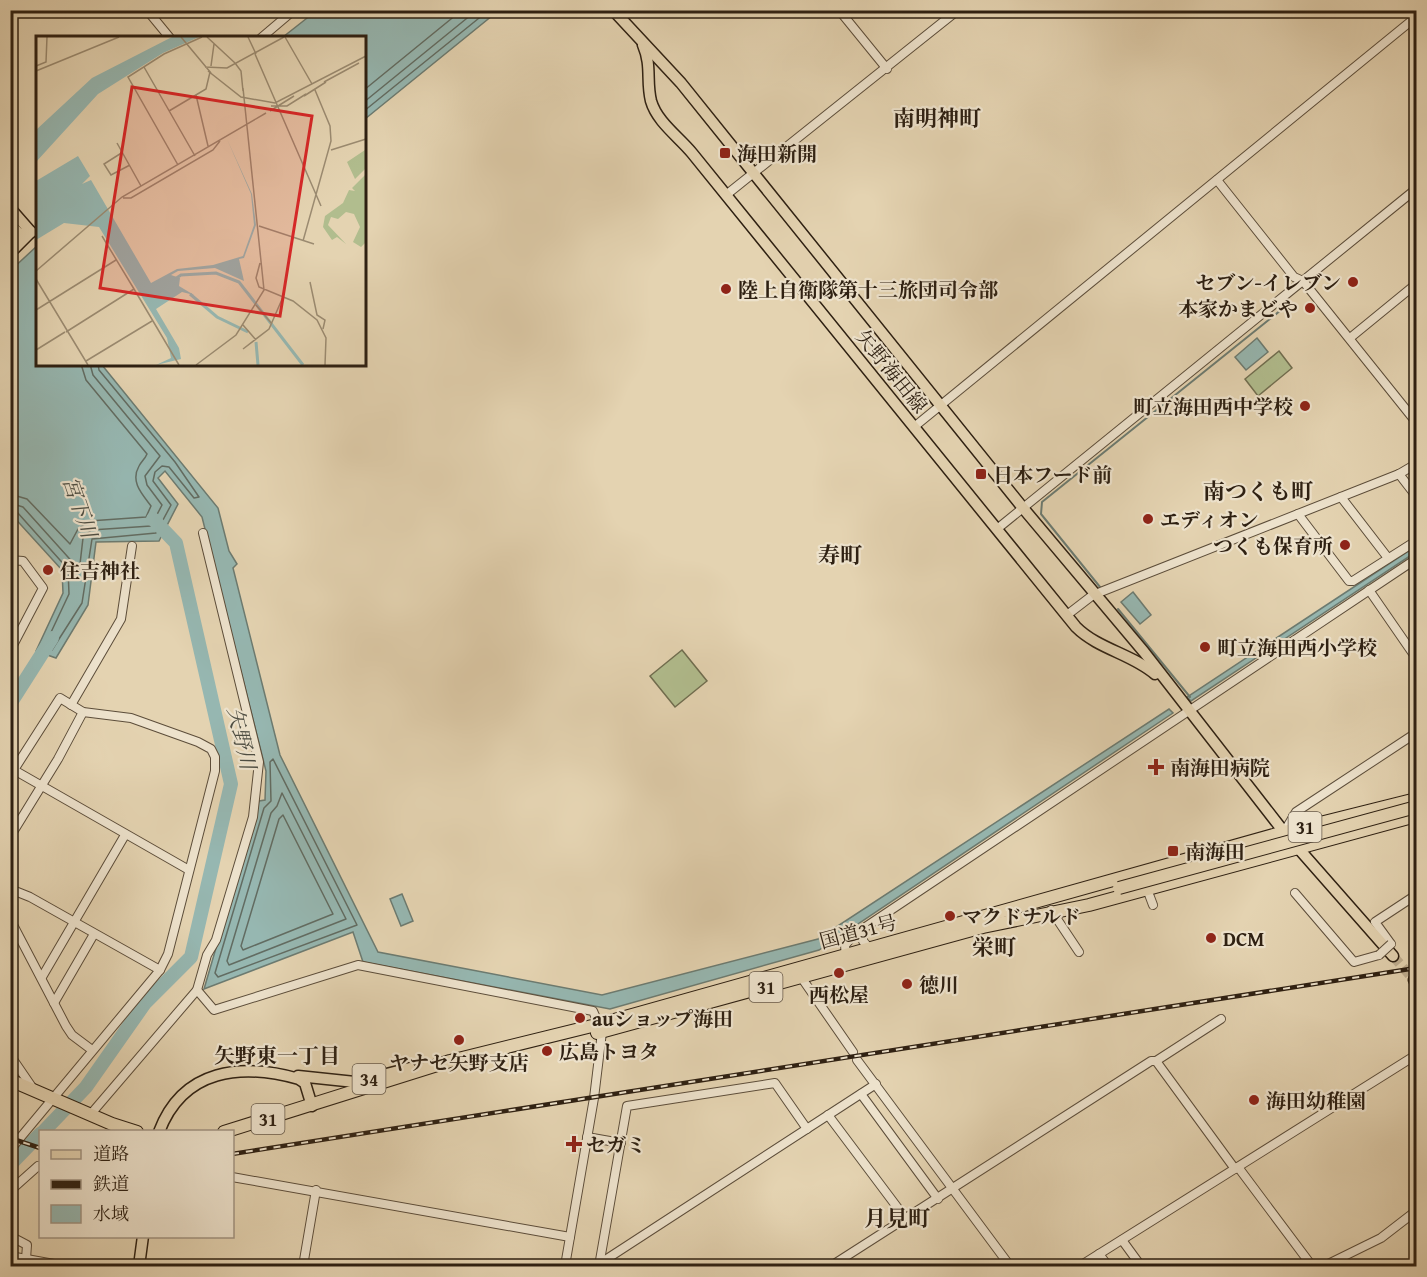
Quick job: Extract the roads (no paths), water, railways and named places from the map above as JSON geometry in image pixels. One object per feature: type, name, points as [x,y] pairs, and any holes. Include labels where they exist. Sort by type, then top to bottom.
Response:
[{"type":"highway","name":"国道31号","points":[[312,1106],[337,1103],[456,1067],[846,960],[983,927],[1284,832],[1416,798]]},
{"type":"highway","points":[[1050,906],[1416,807]]},
{"type":"highway","name":"国道31号","points":[[228,1130],[312,1106],[336,1096],[450,1061],[601,1028],[801,977],[870,948],[1050,906],[1147,889],[1416,816]]},
{"type":"highway","points":[[10,1080],[87,1114],[134,1130]]},
{"type":"main road","name":"矢野海田線","points":[[613,10],[681,83],[1093,595],[1144,652],[1178,700],[1284,832],[1393,956]]},
{"type":"main road","name":"矢野海田線","points":[[640,39],[649,62],[650,96],[656,112],[726,195],[1066,615],[1087,637],[1140,663],[1169,688]]},
{"type":"main road","points":[[10,208],[28,233]]},
{"type":"main road","points":[[10,224],[28,233]]},
{"type":"main road","points":[[10,242],[28,233]]},
{"type":"main road","points":[[10,253],[28,233]]},
{"type":"main road","name":"34","points":[[160,1130],[178,1098],[205,1079],[238,1070],[355,1082],[450,1061]]},
{"type":"main road","points":[[286,1075],[305,1083],[312,1106]]},
{"type":"main road","points":[[139,1266],[143,1238]]},
{"type":"street","points":[[147,10],[168,36]]},
{"type":"street","points":[[263,36],[294,10]]},
{"type":"street","points":[[839,10],[887,69]]},
{"type":"street","points":[[726,195],[887,69],[958,10]]},
{"type":"street","points":[[914,427],[1416,17]]},
{"type":"street","points":[[1216,180],[1294,277],[1303,281],[1416,422]]},
{"type":"street","points":[[997,529],[1416,189]]},
{"type":"street","points":[[1350,338],[1416,284]]},
{"type":"street","points":[[1066,615],[1093,595],[1399,474],[1416,464]]},
{"type":"street","points":[[1399,474],[1416,496]]},
{"type":"street","points":[[1341,497],[1388,558]]},
{"type":"street","points":[[1298,514],[1349,581],[1414,545]]},
{"type":"street","points":[[87,1114],[197,990],[207,955],[216,940],[253,817],[259,762],[203,533]]},
{"type":"street","points":[[71,705],[121,619],[132,546]]},
{"type":"street","points":[[846,960],[847,941],[863,928],[1416,559]]},
{"type":"street","points":[[10,560],[23,561],[43,588],[10,651]]},
{"type":"street","points":[[1369,590],[1416,658]]},
{"type":"street","points":[[10,1150],[160,970],[168,954],[215,771],[215,756],[211,749],[198,742],[131,718],[83,712],[60,698],[12,773],[40,786],[189,870]]},
{"type":"street","points":[[10,837],[58,759],[83,712]]},
{"type":"street","points":[[1284,832],[1296,812],[1416,733]]},
{"type":"street","points":[[42,977],[125,835]]},
{"type":"street","points":[[10,889],[160,970]]},
{"type":"street","points":[[1147,889],[1153,905]]},
{"type":"street","points":[[1295,893],[1354,962],[1379,954],[1391,944],[1375,922],[1416,895]]},
{"type":"street","points":[[1050,906],[1079,952]]},
{"type":"street","points":[[10,919],[72,1035],[92,1050]]},
{"type":"street","points":[[863,928],[862,938],[870,948]]},
{"type":"street","points":[[54,1003],[94,934]]},
{"type":"street","points":[[197,990],[214,1010],[358,965],[592,1011],[601,1028],[587,1137],[565,1266]]},
{"type":"street","points":[[801,977],[855,1056],[1010,1266]]},
{"type":"street","points":[[831,1266],[1150,1061],[1156,1061],[1221,1019]]},
{"type":"street","points":[[10,1055],[34,1091]]},
{"type":"street","points":[[1080,1266],[1416,1055]]},
{"type":"street","points":[[1156,1061],[1312,1266]]},
{"type":"street","points":[[599,1265],[627,1106],[775,1083],[807,1129]]},
{"type":"street","points":[[599,1265],[876,1084]]},
{"type":"street","points":[[861,1094],[938,1199]]},
{"type":"street","points":[[828,1115],[906,1219]]},
{"type":"street","points":[[587,1137],[621,1143]]},
{"type":"street","points":[[10,1191],[38,1166]]},
{"type":"street","points":[[234,1177],[570,1237]]},
{"type":"street","points":[[303,1266],[316,1191]]},
{"type":"street","points":[[1324,1266],[1381,1238],[1416,1211]]},
{"type":"street","points":[[10,1236],[27,1245],[26,1259]]},
{"type":"street","points":[[1122,1240],[1141,1266]]},
{"type":"street","points":[[1099,1254],[1108,1266]]},
{"type":"street","points":[[10,1256],[65,1266]]},
{"type":"water","points":[[316,10],[498,11],[366,118],[366,36],[284,36]]},
{"type":"water","points":[[36,247],[36,366],[103,366],[218,508],[229,551],[237,564],[233,568],[280,755],[378,952],[602,995],[818,939],[1169,709],[1173,713],[819,950],[610,1009],[363,962],[353,932],[204,989],[259,801],[265,800],[266,771],[202,517],[165,471],[158,478],[178,504],[159,541],[96,542],[88,605],[56,658],[36,651],[63,593],[62,570],[11,514],[11,270]]},
{"type":"water","points":[[1257,338],[1268,352],[1246,370],[1235,357]]},
{"type":"water","points":[[1416,546],[1416,552],[1191,701],[1187,697]]},
{"type":"water","points":[[1133,592],[1151,615],[1140,624],[1121,602]]},
{"type":"water","points":[[402,894],[413,921],[401,926],[390,899]]},
{"type":"waterway","points":[[1100,587],[1041,514],[1042,502],[1291,302]]},
{"type":"waterway","name":"矢野川","points":[[45,1130],[86,1087],[145,1003],[191,957],[231,784],[176,543],[153,519]]},
{"type":"waterway","points":[[1118,609],[1190,697]]},
{"type":"waterway","name":"宮下川","points":[[10,704],[52,638]]},
{"type":"waterway","name":"矢野川","points":[[10,1165],[39,1135]]},
{"type":"tunnel","points":[[1393,956],[1414,980]]},
{"type":"railway","points":[[234,1154],[1416,968]]},
{"type":"railway","points":[[10,1138],[39,1148]]},
{"type":"place","name":"海田新開","points":[[725,153]]},
{"type":"place","name":"セブン-イレブン","points":[[1353,282]]},
{"type":"place","name":"陸上自衛隊第十三旅団司令部","points":[[726,289]]},
{"type":"place","name":"本家かまどや","points":[[1310,308]]},
{"type":"place","name":"町立海田西中学校","points":[[1305,406]]},
{"type":"place","name":"日本フード前","points":[[981,474]]},
{"type":"place","name":"エディオン","points":[[1148,519]]},
{"type":"place","name":"つくも保育所","points":[[1345,545]]},
{"type":"place","name":"住吉神社","points":[[48,570]]},
{"type":"place","name":"町立海田西小学校","points":[[1205,647]]},
{"type":"place","name":"南海田病院","points":[[1156,767]]},
{"type":"place","name":"南海田","points":[[1173,851]]},
{"type":"place","name":"マクドナルド","points":[[950,916]]},
{"type":"place","name":"DCM","points":[[1211,938]]},
{"type":"place","name":"西松屋","points":[[839,973]]},
{"type":"place","name":"徳川","points":[[907,984]]},
{"type":"place","name":"auショップ海田","points":[[580,1018]]},
{"type":"place","name":"ヤナセ矢野支店","points":[[459,1040]]},
{"type":"place","name":"広島トヨタ","points":[[547,1051]]},
{"type":"place","name":"海田幼稚園","points":[[1254,1100]]},
{"type":"place","name":"セガミ","points":[[574,1144]]},
{"type":"district","name":"南明神町","points":[[937,118]]},
{"type":"district","name":"南つくも町","points":[[1258,491]]},
{"type":"district","name":"寿町","points":[[840,555]]},
{"type":"district","name":"栄町","points":[[994,947]]},
{"type":"district","name":"矢野東一丁目","points":[[277,1055]]},
{"type":"district","name":"月見町","points":[[897,1218]]}]
